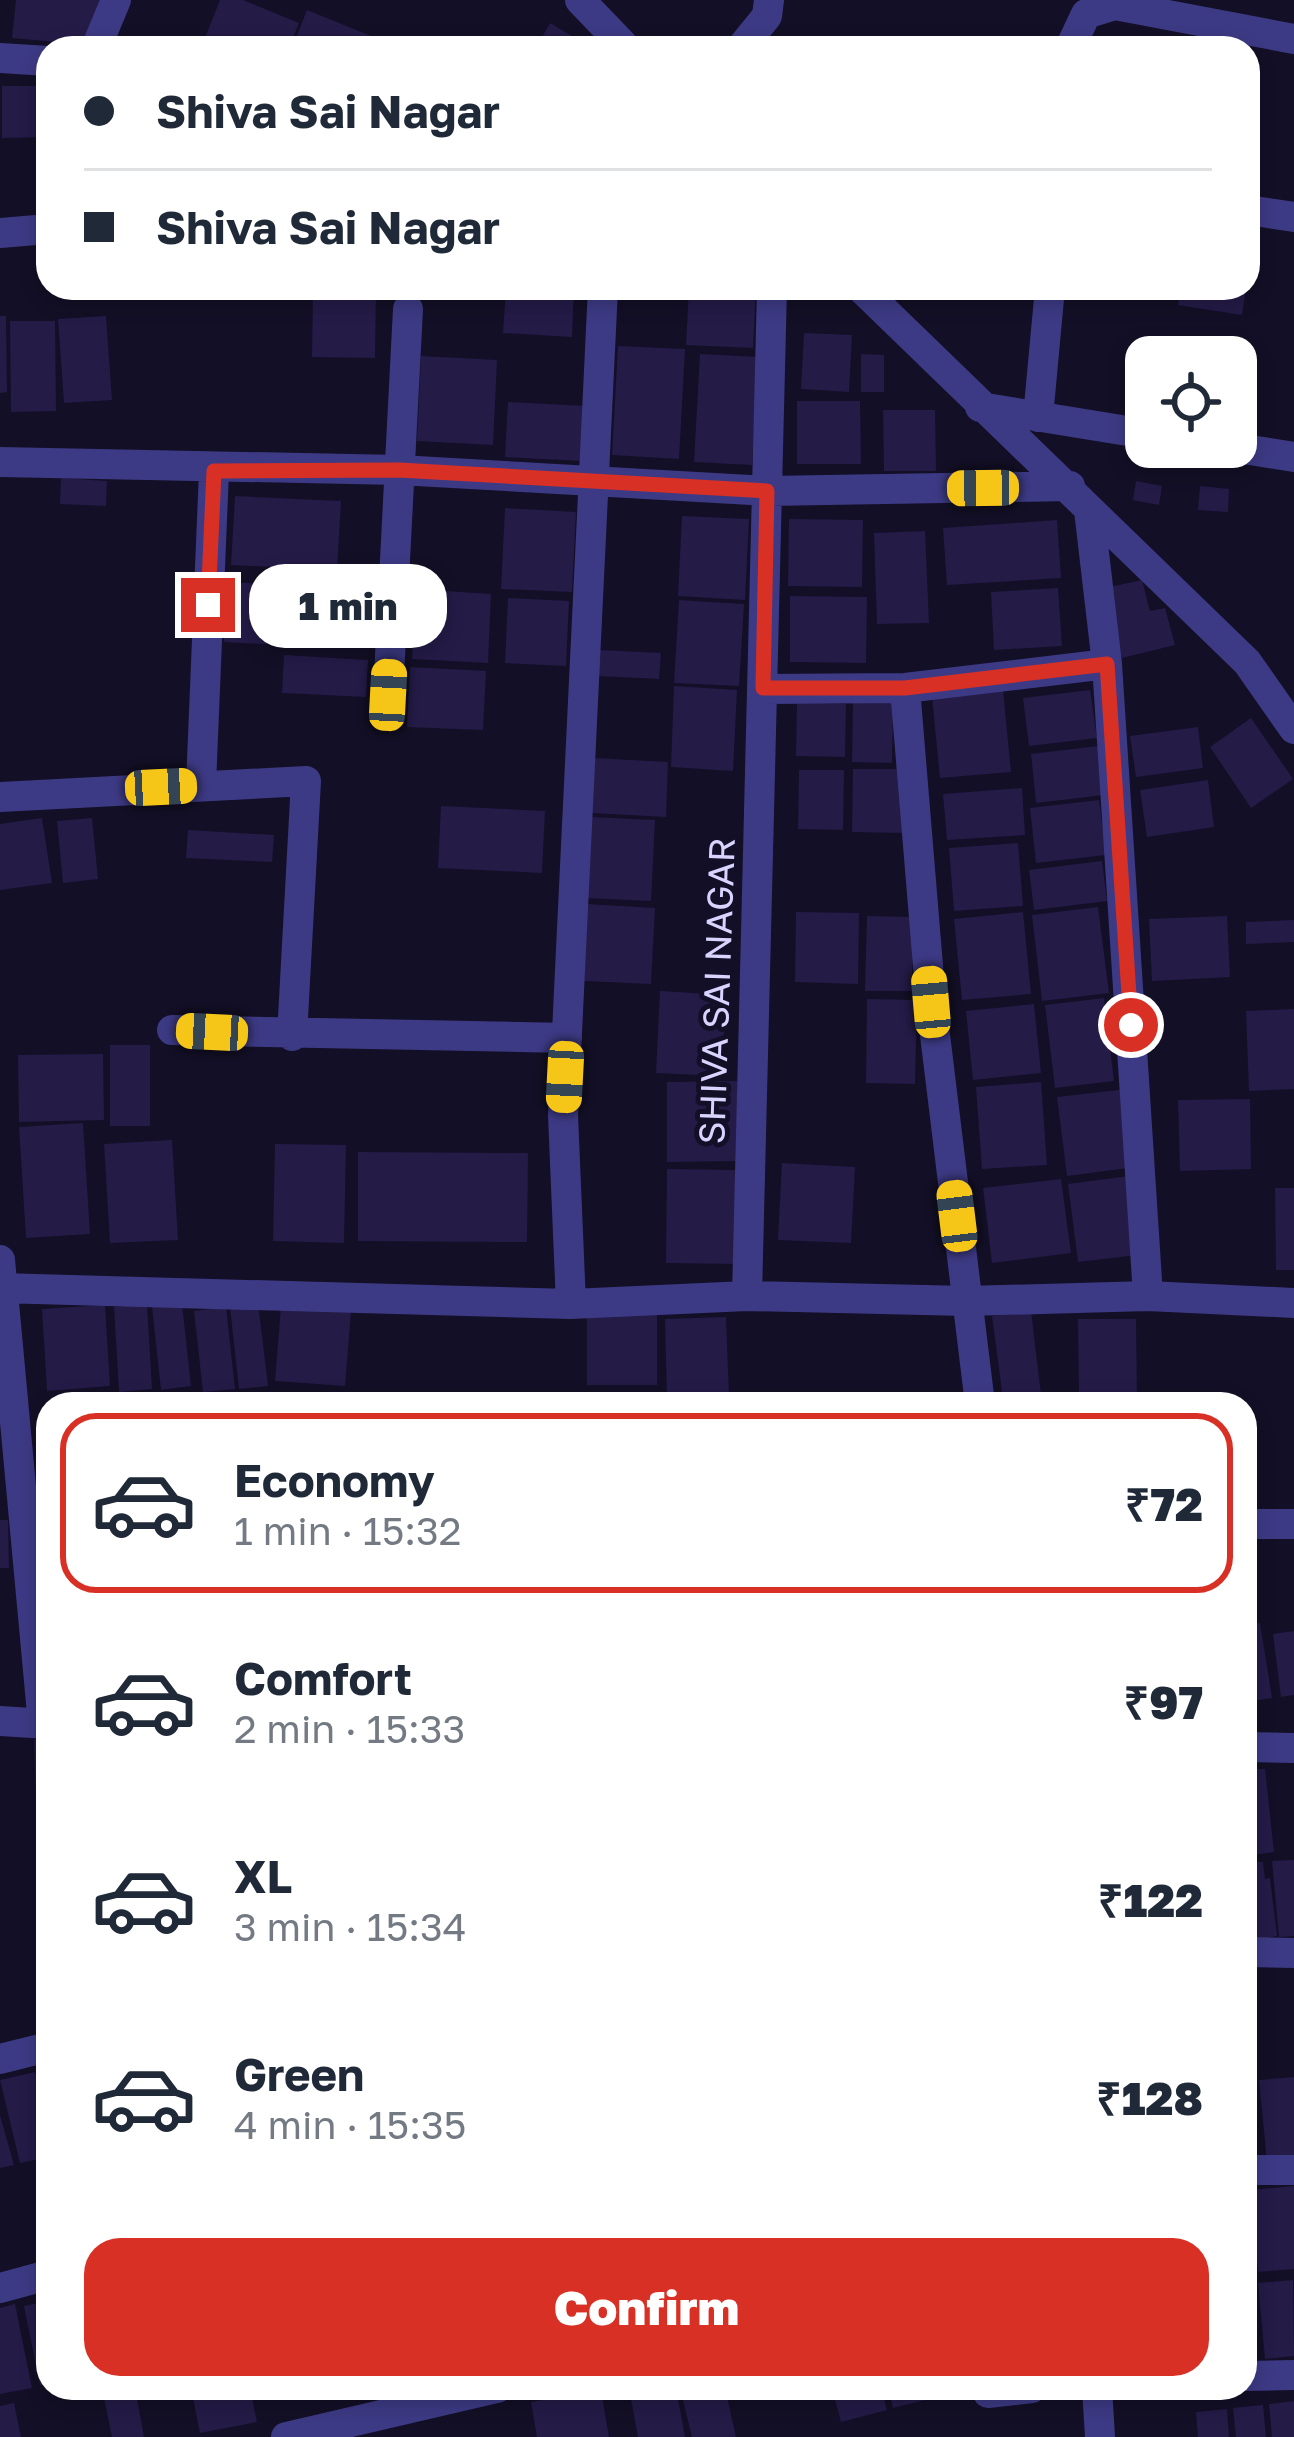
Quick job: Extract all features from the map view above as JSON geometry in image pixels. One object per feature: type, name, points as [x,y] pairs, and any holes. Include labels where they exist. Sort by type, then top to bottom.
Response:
[{"type":"street","points":[[101,36],[116,0]]},
{"type":"street","points":[[580,0],[614,36]]},
{"type":"street","points":[[750,36],[766,16],[769,0]]},
{"type":"street","points":[[1076,36],[1086,14],[1114,2],[1294,38]]},
{"type":"street","points":[[0,58],[36,60]]},
{"type":"street","points":[[1260,212],[1294,217]]},
{"type":"street","points":[[0,233],[36,230]]},
{"type":"street","points":[[572,1304],[563,1115],[602,300]]},
{"type":"street","name":"SHIVA SAI NAGAR","points":[[747,1296],[772,300]]},
{"type":"street","points":[[873,300],[1247,662],[1294,729]]},
{"type":"street","points":[[1039,417],[1050,300]]},
{"type":"street","points":[[388,695],[408,309]]},
{"type":"street","points":[[980,407],[1125,431]]},
{"type":"street","points":[[1257,451],[1294,457]]},
{"type":"street","points":[[0,462],[214,471],[399,470],[593,484],[1080,498]]},
{"type":"street","points":[[201,785],[214,471]]},
{"type":"street","points":[[1080,498],[1107,664],[1148,1296]]},
{"type":"street","points":[[763,688],[905,688],[1107,664]]},
{"type":"street","points":[[905,688],[931,1002],[978,1392]]},
{"type":"street","points":[[0,797],[306,782],[292,1036]]},
{"type":"street","points":[[172,1030],[567,1039]]},
{"type":"street","points":[[36,1636],[1,1279],[572,1304],[747,1296],[967,1301],[1148,1296],[1294,1303]]},
{"type":"street","points":[[1257,1524],[1294,1524]]},
{"type":"street","points":[[0,1721],[36,1723]]},
{"type":"street","points":[[1257,1747],[1294,1748]]},
{"type":"street","points":[[1257,1952],[1294,1953]]},
{"type":"street","points":[[0,2059],[36,2050]]},
{"type":"street","points":[[1257,2170],[1294,2170]]},
{"type":"street","points":[[0,2288],[36,2278]]},
{"type":"street","points":[[1257,2376],[1294,2375]]},
{"type":"street","points":[[286,2437],[445,2400]]},
{"type":"street","points":[[1098,2400],[1100,2437]]},
{"type":"building","points":[[16,0],[100,0],[92,36],[12,38]]},
{"type":"building","points":[[220,0],[243,0],[299,23],[294,36],[206,36]]},
{"type":"building","points":[[307,10],[371,36],[297,36]]},
{"type":"building","points":[[550,23],[572,36],[543,36]]},
{"type":"building","points":[[2,86],[36,86],[36,137],[2,138]]},
{"type":"building","points":[[313,300],[376,300],[375,358],[312,357]]},
{"type":"building","points":[[505,300],[574,300],[572,337],[503,333]]},
{"type":"building","points":[[688,300],[755,300],[753,348],[686,345]]},
{"type":"building","points":[[1179,300],[1244,300],[1242,315],[1178,305]]},
{"type":"building","points":[[0,316],[6,316],[7,392],[0,393]]},
{"type":"building","points":[[106,316],[112,400],[64,403],[58,319]]},
{"type":"building","points":[[10,321],[55,321],[56,411],[11,412]]},
{"type":"building","points":[[804,333],[852,335],[849,392],[801,389]]},
{"type":"building","points":[[618,346],[685,349],[679,459],[612,455]]},
{"type":"building","points":[[700,354],[758,357],[752,465],[694,462]]},
{"type":"building","points":[[861,354],[884,355],[884,392],[861,392]]},
{"type":"building","points":[[421,356],[497,360],[493,445],[417,441]]},
{"type":"building","points":[[797,401],[860,401],[861,464],[797,464]]},
{"type":"building","points":[[508,402],[586,406],[583,461],[505,457]]},
{"type":"building","points":[[883,410],[935,410],[936,471],[884,471]]},
{"type":"building","points":[[61,478],[107,481],[106,506],[60,504]]},
{"type":"building","points":[[1136,481],[1162,486],[1159,505],[1133,500]]},
{"type":"building","points":[[1200,486],[1229,489],[1228,512],[1198,510]]},
{"type":"building","points":[[235,496],[341,501],[337,570],[231,565]]},
{"type":"building","points":[[505,508],[576,512],[572,592],[501,589]]},
{"type":"building","points":[[682,516],[749,519],[745,600],[678,596]]},
{"type":"building","points":[[789,519],[863,520],[862,587],[788,586]]},
{"type":"building","points":[[1057,520],[1061,578],[947,585],[943,528]]},
{"type":"building","points":[[925,531],[929,623],[877,624],[874,533]]},
{"type":"building","points":[[1142,580],[1150,611],[1165,608],[1175,645],[1122,658],[1105,588]]},
{"type":"building","points":[[227,582],[343,588],[340,648],[224,642]]},
{"type":"building","points":[[1058,588],[1062,646],[994,650],[991,592]]},
{"type":"building","points":[[415,589],[491,594],[488,663],[412,659]]},
{"type":"building","points":[[790,596],[867,597],[866,663],[790,662]]},
{"type":"building","points":[[508,598],[569,601],[566,666],[505,663]]},
{"type":"building","points":[[679,600],[744,604],[739,686],[674,683]]},
{"type":"building","points":[[600,650],[661,653],[659,679],[598,676]]},
{"type":"building","points":[[284,655],[368,660],[366,697],[282,693]]},
{"type":"building","points":[[410,667],[486,671],[483,730],[407,727]]},
{"type":"building","points":[[674,686],[737,690],[733,771],[671,767]]},
{"type":"building","points":[[1003,690],[1011,772],[940,778],[932,697]]},
{"type":"building","points":[[1090,690],[1097,738],[1029,746],[1023,698]]},
{"type":"building","points":[[853,701],[893,703],[892,763],[852,762]]},
{"type":"building","points":[[797,703],[846,704],[845,757],[796,756]]},
{"type":"building","points":[[1251,718],[1293,779],[1251,808],[1210,747]]},
{"type":"building","points":[[1198,727],[1203,768],[1136,777],[1130,736]]},
{"type":"building","points":[[1098,746],[1104,795],[1036,803],[1031,754]]},
{"type":"building","points":[[594,758],[668,762],[666,817],[591,813]]},
{"type":"building","points":[[853,769],[904,769],[904,833],[852,832]]},
{"type":"building","points":[[799,770],[844,770],[843,830],[798,829]]},
{"type":"building","points":[[1208,780],[1214,827],[1147,837],[1140,790]]},
{"type":"building","points":[[1022,788],[1025,835],[947,840],[943,794]]},
{"type":"building","points":[[1099,800],[1106,855],[1036,863],[1030,808]]},
{"type":"building","points":[[441,806],[545,811],[542,873],[438,868]]},
{"type":"building","points":[[591,817],[655,820],[651,901],[586,898]]},
{"type":"building","points":[[42,818],[52,883],[0,890],[0,824]]},
{"type":"building","points":[[92,818],[98,879],[63,883],[57,821]]},
{"type":"building","points":[[188,830],[274,835],[272,862],[186,858]]},
{"type":"building","points":[[1018,843],[1023,906],[954,911],[949,848]]},
{"type":"building","points":[[1102,861],[1107,901],[1034,910],[1029,870]]},
{"type":"building","points":[[587,904],[655,908],[651,984],[584,981]]},
{"type":"building","points":[[1098,907],[1109,993],[1042,1001],[1032,915]]},
{"type":"building","points":[[796,912],[859,913],[858,984],[795,982]]},
{"type":"building","points":[[1023,912],[1031,994],[962,1000],[954,919]]},
{"type":"building","points":[[867,916],[913,917],[912,991],[865,991]]},
{"type":"building","points":[[1227,916],[1230,977],[1152,981],[1149,919]]},
{"type":"building","points":[[1294,920],[1294,942],[1246,944],[1246,922]]},
{"type":"building","points":[[660,991],[726,995],[722,1076],[656,1073]]},
{"type":"building","points":[[1104,998],[1114,1081],[1055,1088],[1045,1005]]},
{"type":"building","points":[[867,999],[917,1000],[915,1084],[866,1083]]},
{"type":"building","points":[[1034,1004],[1041,1073],[973,1080],[966,1011]]},
{"type":"building","points":[[1294,1009],[1294,1089],[1249,1091],[1246,1011]]},
{"type":"building","points":[[110,1045],[150,1045],[150,1126],[110,1126]]},
{"type":"building","points":[[103,1054],[104,1120],[19,1122],[18,1055]]},
{"type":"building","points":[[737,1081],[738,1161],[667,1162],[667,1082]]},
{"type":"building","points":[[1041,1082],[1047,1165],[982,1169],[976,1087]]},
{"type":"building","points":[[1127,1089],[1136,1167],[1067,1176],[1057,1097]]},
{"type":"building","points":[[1250,1099],[1251,1169],[1180,1171],[1178,1100]]},
{"type":"building","points":[[83,1123],[90,1234],[26,1238],[19,1127]]},
{"type":"building","points":[[172,1140],[178,1240],[110,1243],[104,1144]]},
{"type":"building","points":[[275,1144],[346,1145],[344,1243],[273,1241]]},
{"type":"building","points":[[358,1152],[528,1153],[527,1242],[358,1241]]},
{"type":"building","points":[[782,1163],[855,1167],[851,1243],[778,1240]]},
{"type":"building","points":[[667,1169],[739,1170],[738,1264],[666,1263]]},
{"type":"building","points":[[1129,1176],[1138,1255],[1078,1262],[1068,1184]]},
{"type":"building","points":[[1061,1179],[1071,1253],[992,1263],[983,1188]]},
{"type":"building","points":[[1275,1188],[1294,1188],[1294,1270],[1276,1270]]},
{"type":"building","points":[[258,1303],[268,1386],[239,1389],[230,1307]]},
{"type":"building","points":[[147,1304],[152,1389],[119,1392],[114,1307]]},
{"type":"building","points":[[182,1304],[191,1386],[161,1390],[152,1307]]},
{"type":"building","points":[[105,1305],[110,1386],[47,1391],[42,1309]]},
{"type":"building","points":[[281,1306],[351,1312],[345,1386],[275,1381]]},
{"type":"building","points":[[226,1307],[235,1389],[203,1392],[194,1311]]},
{"type":"building","points":[[587,1309],[657,1309],[657,1385],[587,1385]]},
{"type":"building","points":[[1031,1311],[1041,1392],[1002,1392],[992,1316]]},
{"type":"building","points":[[726,1317],[729,1392],[667,1392],[665,1319]]},
{"type":"building","points":[[1078,1319],[1136,1319],[1137,1392],[1079,1392]]},
{"type":"building","points":[[0,1520],[8,1520],[9,1568],[0,1568]]},
{"type":"building","points":[[1257,1623],[1272,1698],[1257,1700]]},
{"type":"building","points":[[1294,1631],[1294,1695],[1281,1697],[1273,1634]]},
{"type":"building","points":[[1257,1769],[1265,1769],[1274,1852],[1257,1854]]},
{"type":"building","points":[[1294,1860],[1294,1936],[1279,1937],[1272,1861]]},
{"type":"building","points":[[1257,1862],[1263,1862],[1265,1879],[1270,1878],[1277,1936],[1257,1940]]},
{"type":"building","points":[[35,2072],[36,2160],[20,2163],[0,2080]]},
{"type":"building","points":[[1294,2077],[1294,2158],[1267,2162],[1259,2080]]},
{"type":"building","points":[[0,2115],[14,2165],[0,2168]]},
{"type":"building","points":[[1294,2186],[1294,2269],[1258,2272],[1257,2189]]},
{"type":"building","points":[[1293,2280],[1294,2356],[1265,2359],[1258,2283]]},
{"type":"building","points":[[15,2304],[32,2388],[0,2394],[0,2308]]},
{"type":"building","points":[[36,2304],[36,2365],[24,2306]]},
{"type":"building","points":[[104,2400],[137,2400],[144,2437],[112,2437]]},
{"type":"building","points":[[193,2400],[252,2400],[257,2422],[200,2433]]},
{"type":"building","points":[[603,2400],[609,2437],[537,2437],[531,2402]]},
{"type":"building","points":[[631,2400],[678,2400],[685,2437],[638,2437]]},
{"type":"building","points":[[683,2400],[728,2400],[736,2437],[692,2437]]},
{"type":"building","points":[[835,2400],[884,2400],[887,2410],[841,2422]]},
{"type":"building","points":[[891,2400],[925,2400],[893,2408]]},
{"type":"building","points":[[1294,2401],[1294,2437],[1272,2437],[1269,2404]]},
{"type":"building","points":[[14,2403],[21,2437],[0,2437],[0,2406]]},
{"type":"building","points":[[1263,2405],[1266,2437],[1236,2437],[1233,2408]]},
{"type":"building","points":[[1227,2409],[1229,2437],[1198,2437],[1196,2412]]},
{"type":"route","points":[[208,605],[214,471],[399,470],[767,491],[763,688],[905,688],[1107,664],[1131,1025]]}]
